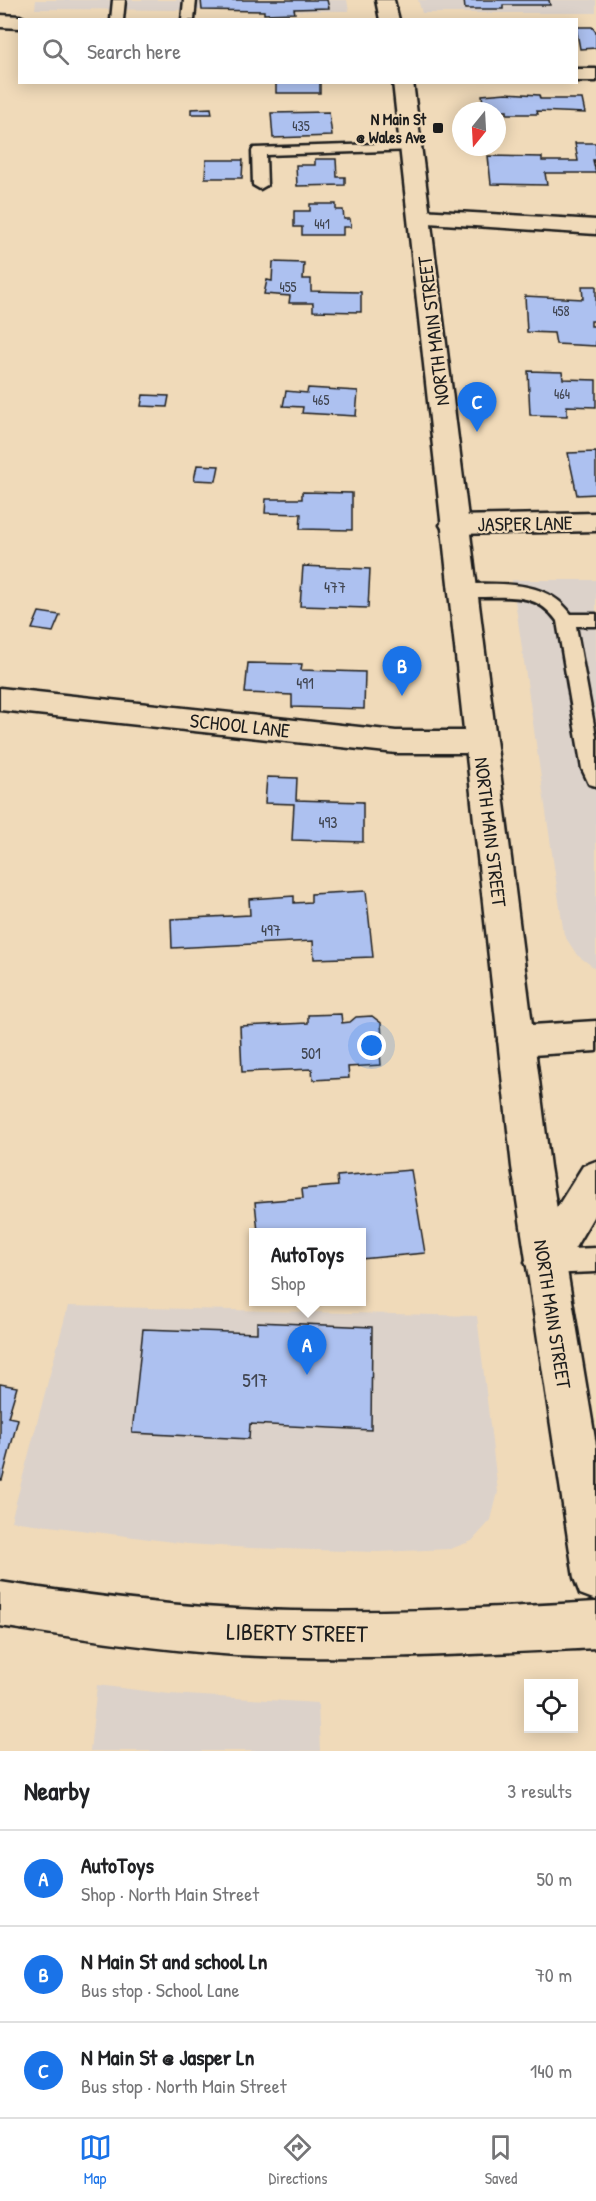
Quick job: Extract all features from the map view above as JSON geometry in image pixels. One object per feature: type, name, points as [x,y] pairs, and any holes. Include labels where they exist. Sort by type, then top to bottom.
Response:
[{"type":"main road","points":[[385,0],[390,18]]},
{"type":"main road","points":[[0,21],[18,22]]},
{"type":"main road","points":[[578,75],[596,75]]},
{"type":"main road","name":"NORTH MAIN STREET","points":[[403,84],[516,1041],[545,1262],[596,1578]]},
{"type":"main road","points":[[420,217],[596,227]]},
{"type":"main road","name":"JASPER LANE","points":[[454,525],[596,522]]},
{"type":"main road","name":"SCHOOL LANE","points":[[0,699],[396,742],[480,742]]},
{"type":"main road","points":[[516,1041],[596,1036]]},
{"type":"main road","points":[[545,1262],[596,1178]]},
{"type":"main road","name":"LIBERTY STREET","points":[[0,1604],[99,1619],[290,1634],[464,1633],[596,1625]]},
{"type":"lane","points":[[117,18],[119,0]]},
{"type":"lane","points":[[188,18],[190,0]]},
{"type":"lane","points":[[260,185],[259,152],[411,147]]},
{"type":"lane","points":[[462,590],[526,592],[552,602],[561,610],[566,620],[592,769],[596,779]]},
{"type":"lane","points":[[566,620],[596,620]]},
{"type":"lane","points":[[545,1262],[596,1260]]},
{"type":"shaded area","points":[[36,0],[347,0],[349,11],[35,9]]},
{"type":"shaded area","points":[[418,0],[596,0],[596,13],[422,13]]},
{"type":"shaded area","points":[[512,580],[596,580],[596,969],[577,955],[564,935]]},
{"type":"shaded area","points":[[68,1306],[477,1316],[498,1492],[491,1520],[472,1541],[450,1549],[378,1552],[188,1544],[11,1521]]},
{"type":"shaded area","points":[[97,1685],[170,1694],[318,1703],[320,1751],[90,1751]]},
{"type":"building","points":[[201,0],[327,0],[329,8],[294,9],[295,13],[264,14],[264,11],[202,10]]},
{"type":"building","points":[[464,0],[549,0],[550,5],[503,5],[503,9],[465,9]]},
{"type":"building","points":[[578,27],[592,27],[596,32],[596,48],[580,49]]},
{"type":"building","points":[[276,84],[320,84],[320,93],[276,93]]},
{"type":"building","points":[[506,93],[539,95],[540,99],[582,99],[585,113],[537,111],[538,114],[507,114],[506,102],[483,102],[482,95]]},
{"type":"building","points":[[211,108],[212,114],[191,114],[191,109]]},
{"type":"building","points":[[329,112],[332,136],[273,138],[271,113]]},
{"type":"building","points":[[575,143],[596,143],[596,160],[593,160],[596,173],[545,173],[547,185],[491,184],[488,156],[542,157],[542,161],[578,161]]},
{"type":"building","points":[[315,159],[336,159],[337,177],[345,177],[345,185],[297,186],[296,165],[315,165]]},
{"type":"building","points":[[206,160],[243,160],[242,178],[205,178]]},
{"type":"building","points":[[310,204],[336,204],[336,210],[343,210],[344,219],[350,219],[351,227],[343,227],[343,235],[302,235],[302,227],[294,227],[294,211],[310,211]]},
{"type":"building","points":[[273,262],[304,263],[303,279],[311,279],[311,291],[361,292],[361,312],[313,311],[313,303],[289,303],[290,296],[264,294],[267,280],[272,281]]},
{"type":"building","points":[[582,286],[596,286],[596,321],[591,321],[591,326],[596,326],[596,346],[556,344],[554,333],[527,332],[525,296],[583,299]]},
{"type":"building","points":[[528,371],[562,372],[563,379],[596,380],[596,407],[567,406],[567,416],[530,415]]},
{"type":"building","points":[[308,388],[358,391],[356,416],[302,413],[303,407],[283,406],[286,391],[307,393]]},
{"type":"building","points":[[143,395],[169,396],[167,407],[141,406]]},
{"type":"building","points":[[596,452],[596,494],[577,495],[568,453]]},
{"type":"building","points":[[197,465],[219,466],[216,481],[194,480]]},
{"type":"building","points":[[302,492],[352,493],[352,530],[300,529],[301,514],[265,513],[266,499],[302,499]]},
{"type":"building","points":[[303,566],[370,569],[368,608],[300,606]]},
{"type":"building","points":[[39,612],[60,615],[53,632],[32,629]]},
{"type":"building","points":[[248,663],[302,664],[301,670],[365,672],[364,709],[292,707],[292,695],[245,693]]},
{"type":"building","points":[[267,777],[297,778],[296,800],[363,802],[363,842],[292,840],[294,804],[265,803]]},
{"type":"building","points":[[366,891],[373,957],[314,959],[313,941],[172,948],[171,919],[250,915],[249,899],[294,896],[294,903],[311,902],[311,894]]},
{"type":"building","points":[[341,1014],[342,1023],[350,1022],[356,1017],[372,1016],[381,1023],[382,1038],[379,1040],[381,1065],[348,1067],[349,1078],[313,1080],[312,1069],[242,1072],[240,1026],[308,1023],[308,1015]]},
{"type":"building","points":[[411,1170],[425,1253],[366,1259],[366,1228],[258,1228],[255,1202],[303,1198],[302,1189],[338,1186],[337,1176]]},
{"type":"building","points":[[257,1322],[372,1327],[371,1430],[250,1424],[249,1439],[132,1433],[143,1329],[257,1333]]},
{"type":"building","points":[[0,1384],[17,1387],[8,1417],[18,1419],[2,1480],[0,1480]]},
{"type":"place","name":"N Main St @ Wales Ave","points":[[438,128]]},
{"type":"place","name":"N Main St @ Jasper Ln","points":[[477,432]]},
{"type":"place","name":"N Main St and school Ln","points":[[402,696]]},
{"type":"place","name":"AutoToys","points":[[307,1375]]}]
